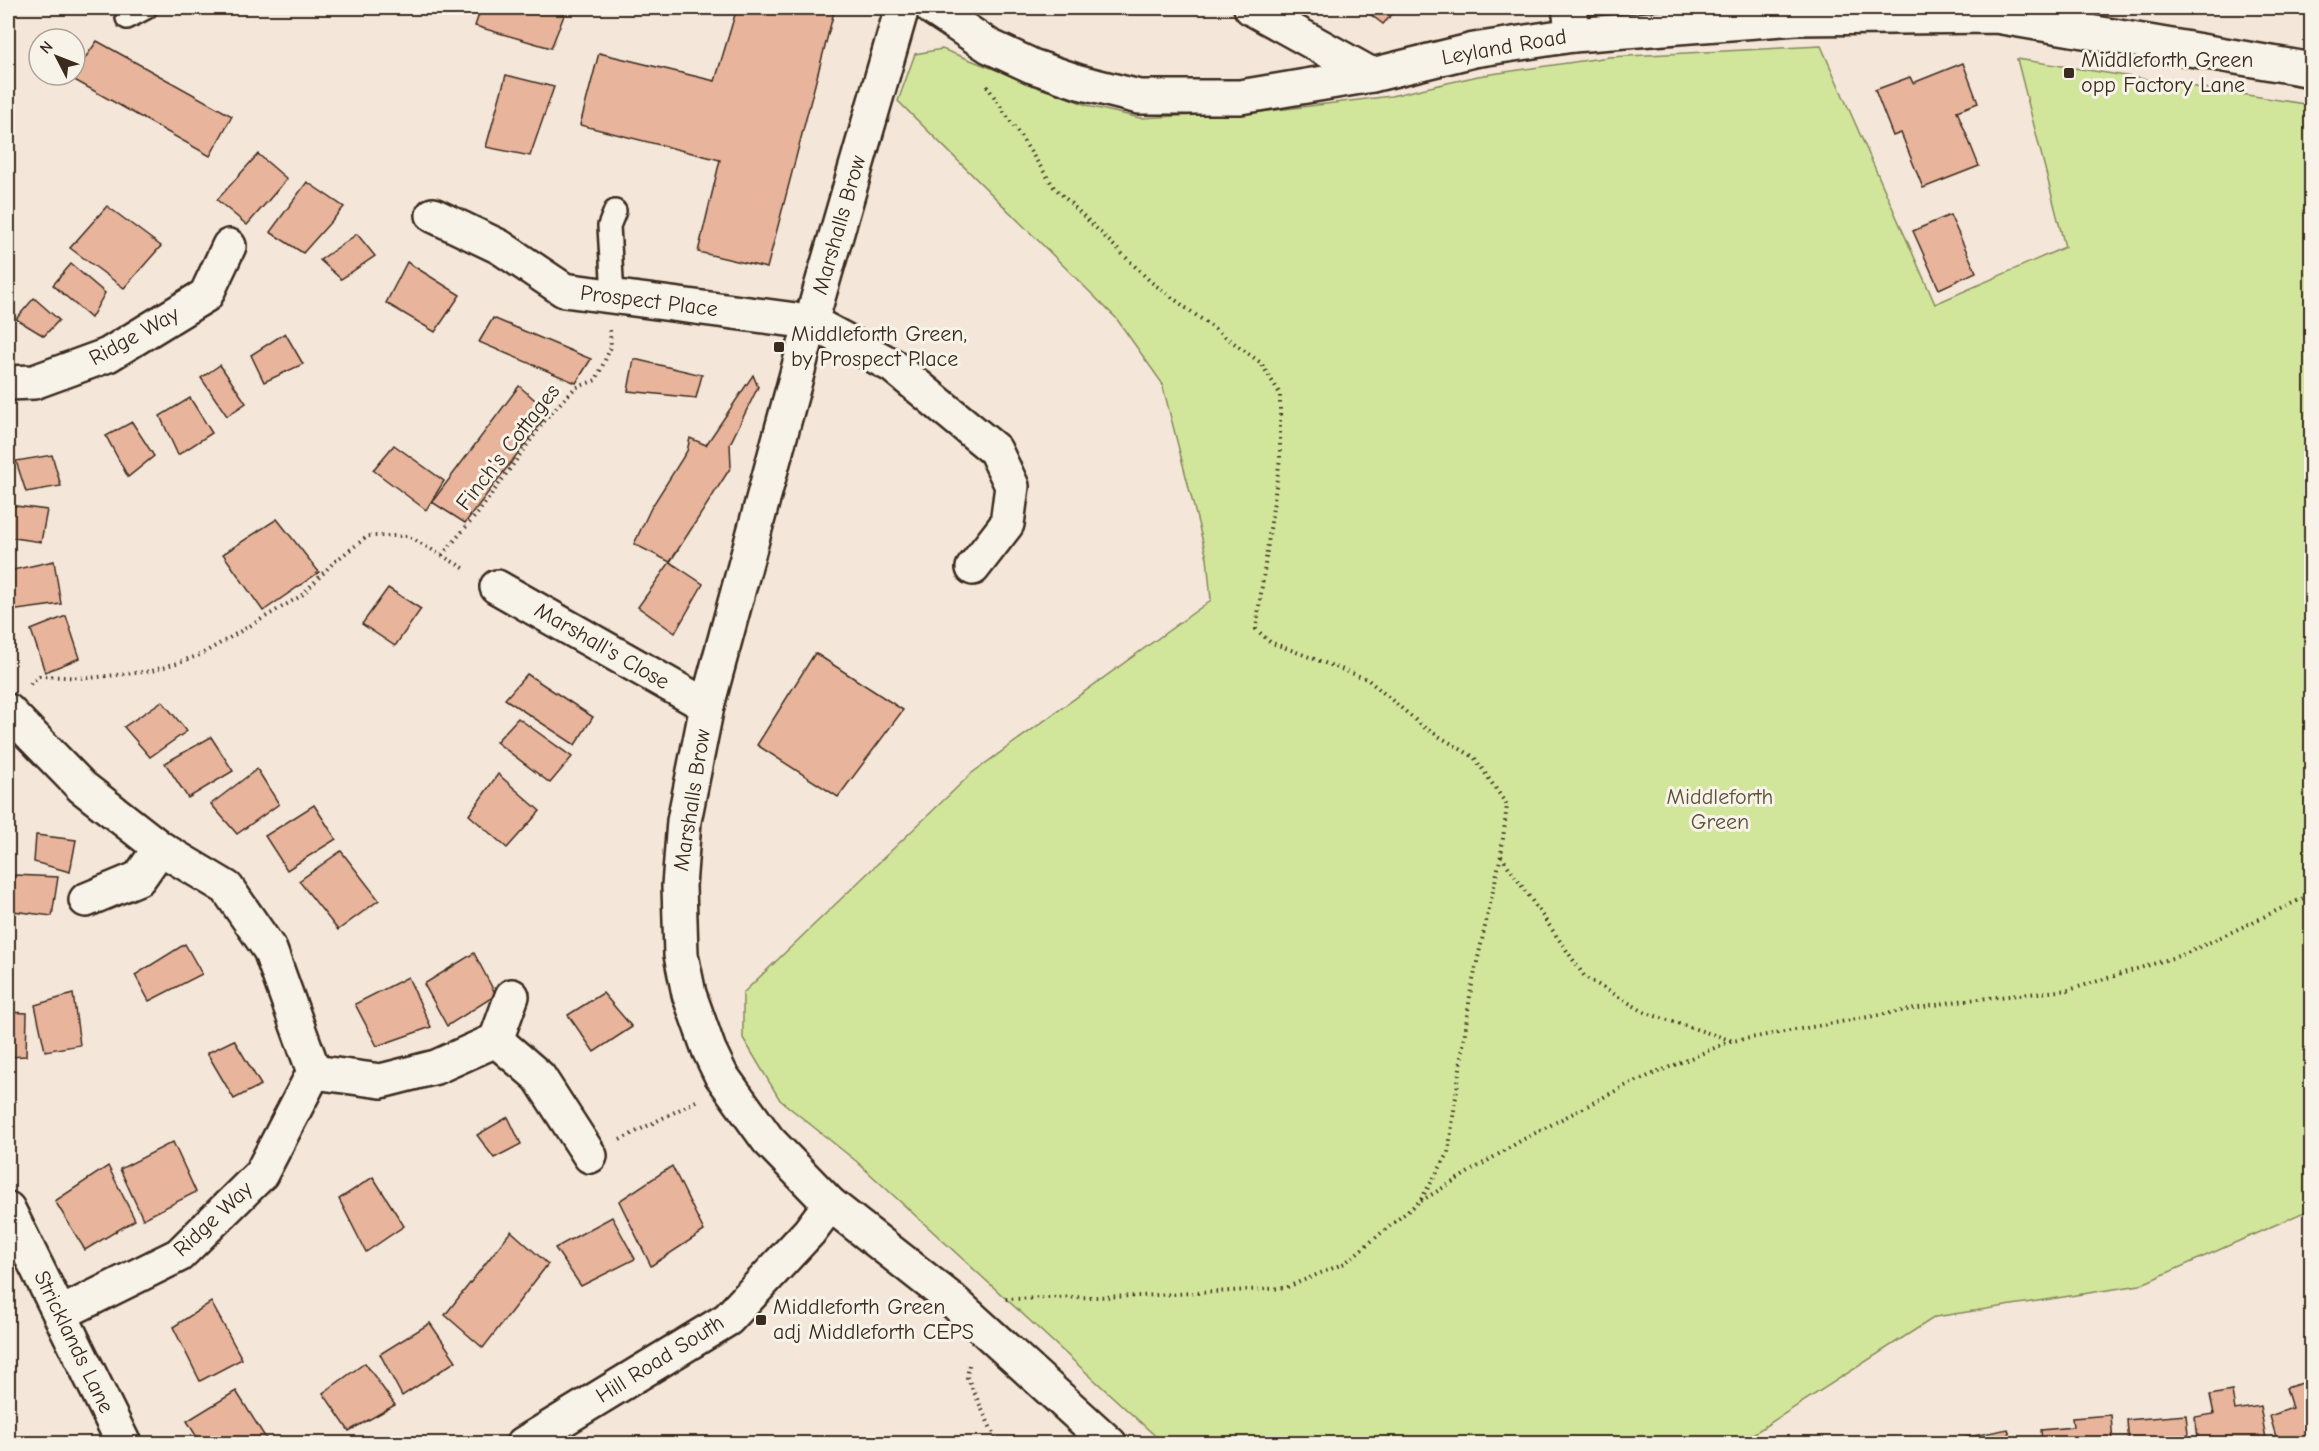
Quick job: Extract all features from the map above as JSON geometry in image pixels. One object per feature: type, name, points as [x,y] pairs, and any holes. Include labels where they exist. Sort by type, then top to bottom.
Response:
[{"type":"street","name":"Marshalls Brow","points":[[902,8],[811,322],[707,706],[684,820],[679,886],[681,956],[689,994],[713,1059],[768,1140],[830,1204],[952,1300],[1110,1443]]},
{"type":"street","name":"Leyland Road","points":[[932,8],[989,46],[1032,66],[1079,82],[1139,97],[1240,98],[1372,75],[1474,50],[1571,21],[1997,12],[2312,70]]},
{"type":"street","points":[[1251,8],[1372,75]]},
{"type":"street","name":"Prospect Place","points":[[433,215],[500,247],[564,290],[811,322]]},
{"type":"street","name":"Ridge Way","points":[[8,383],[34,382],[108,355],[206,295],[229,246]]},
{"type":"street","points":[[811,322],[893,366],[995,450],[1012,486],[1006,524],[973,568]]},
{"type":"street","name":"Marshall's Close","points":[[497,587],[707,706]]},
{"type":"street","points":[[15,701],[82,787],[160,848],[227,888],[270,950],[314,1072],[381,1081],[436,1067],[496,1040],[512,996]]},
{"type":"street","points":[[86,900],[139,878],[160,848]]},
{"type":"street","points":[[496,1040],[539,1077],[590,1156]]},
{"type":"street","name":"Ridge Way","points":[[60,1314],[179,1255],[261,1174],[314,1072]]},
{"type":"street","name":"Hill Road South","points":[[523,1443],[728,1319],[809,1232],[830,1204]]},
{"type":"street","name":"Stricklands Lane","points":[[12,1227],[60,1314],[124,1443]]},
{"type":"lane","points":[[127,18],[146,8]]},
{"type":"lane","points":[[613,296],[609,226],[615,211]]},
{"type":"path","points":[[983,79],[1054,188],[1151,282],[1261,363],[1280,394],[1280,458],[1256,630],[1270,642],[1367,679],[1425,728],[1474,757],[1506,804],[1501,855],[1471,989],[1448,1154],[1420,1201]]},
{"type":"path","name":"Finch's Cottages","points":[[442,555],[478,513],[548,416],[575,388],[596,380],[610,348],[610,304],[613,296]]},
{"type":"path","points":[[15,701],[39,676],[89,678],[152,671],[200,655],[301,596],[334,562],[368,536],[408,536],[497,587]]},
{"type":"path","points":[[1501,855],[1585,977],[1646,1013],[1733,1041]]},
{"type":"path","points":[[952,1300],[1139,1296],[1285,1288],[1345,1263],[1420,1201],[1521,1140],[1625,1086],[1733,1041],[1958,1001],[2069,990],[2185,954],[2312,894]]},
{"type":"path","points":[[590,1156],[728,1084]]},
{"type":"path","points":[[978,1324],[967,1377],[998,1443]]},
{"type":"green space","name":"Middleforth Green","points":[[1821,46],[1935,304],[2065,247],[2017,59],[2311,105],[2311,1209],[2140,1285],[1935,1317],[1739,1443],[1163,1443],[856,1161],[780,1100],[743,1038],[743,993],[972,773],[1211,600],[1207,558],[1162,383],[1116,318],[898,101],[915,54],[942,49],[1092,107],[1140,118],[1261,112],[1391,96],[1478,76],[1609,57]]},
{"type":"building","points":[[481,8],[567,8],[551,48],[475,26]]},
{"type":"building","points":[[737,8],[835,8],[767,268],[698,252],[720,160],[580,125],[599,53],[715,81]]},
{"type":"building","points":[[1362,8],[1398,8],[1383,24]]},
{"type":"building","points":[[97,41],[232,116],[210,156],[87,87],[87,55]]},
{"type":"building","points":[[1963,63],[1978,103],[1957,111],[1979,166],[1923,188],[1901,133],[1893,136],[1875,90],[1910,77],[1913,83]]},
{"type":"building","points":[[506,75],[554,87],[530,156],[486,147]]},
{"type":"building","points":[[258,154],[287,179],[247,225],[217,200]]},
{"type":"building","points":[[307,182],[344,207],[303,253],[270,232]]},
{"type":"building","points":[[107,206],[161,246],[124,288],[70,248]]},
{"type":"building","points":[[1950,215],[1976,272],[1939,289],[1913,231]]},
{"type":"building","points":[[357,234],[375,256],[341,279],[320,260]]},
{"type":"building","points":[[407,262],[460,295],[435,332],[386,303]]},
{"type":"building","points":[[71,264],[105,293],[91,318],[53,285]]},
{"type":"building","points":[[34,298],[59,320],[44,336],[16,319]]},
{"type":"building","points":[[493,318],[591,359],[576,383],[479,342]]},
{"type":"building","points":[[285,333],[303,364],[264,382],[251,355]]},
{"type":"building","points":[[634,359],[702,375],[696,398],[628,391]]},
{"type":"building","points":[[220,365],[246,403],[227,416],[201,378]]},
{"type":"building","points":[[753,375],[758,387],[730,444],[731,467],[670,562],[634,544],[651,508],[687,451],[690,438],[706,445]]},
{"type":"building","points":[[519,386],[549,412],[465,523],[432,502]]},
{"type":"building","points":[[190,398],[212,433],[178,455],[160,416]]},
{"type":"building","points":[[132,422],[154,456],[128,477],[106,436]]},
{"type":"building","points":[[394,445],[444,481],[426,510],[373,470]]},
{"type":"building","points":[[52,455],[61,486],[26,492],[16,461]]},
{"type":"building","points":[[8,505],[47,510],[41,542],[8,537]]},
{"type":"building","points":[[277,519],[319,572],[263,611],[223,554]]},
{"type":"building","points":[[54,561],[61,604],[10,611],[8,571]]},
{"type":"building","points":[[670,562],[703,584],[675,633],[638,607]]},
{"type":"building","points":[[388,588],[421,609],[395,646],[362,624]]},
{"type":"building","points":[[66,616],[80,658],[45,672],[31,630]]},
{"type":"building","points":[[815,653],[903,710],[838,797],[757,745]]},
{"type":"building","points":[[527,674],[593,717],[575,745],[505,699]]},
{"type":"building","points":[[162,701],[187,731],[150,757],[124,727]]},
{"type":"building","points":[[518,718],[572,757],[550,783],[496,742]]},
{"type":"building","points":[[211,737],[233,771],[188,798],[165,763]]},
{"type":"building","points":[[257,769],[279,804],[237,834],[211,804]]},
{"type":"building","points":[[498,774],[540,811],[507,848],[469,815]]},
{"type":"building","points":[[314,805],[336,839],[287,870],[265,836]]},
{"type":"building","points":[[36,835],[76,840],[70,872],[34,862]]},
{"type":"building","points":[[341,851],[379,900],[338,930],[299,881]]},
{"type":"building","points":[[14,875],[58,877],[52,916],[13,911]]},
{"type":"building","points":[[185,944],[202,974],[149,1001],[135,975]]},
{"type":"building","points":[[474,953],[496,995],[447,1026],[424,984]]},
{"type":"building","points":[[408,977],[431,1027],[377,1046],[355,1004]]},
{"type":"building","points":[[603,993],[632,1027],[594,1052],[568,1015]]},
{"type":"building","points":[[73,994],[80,1045],[45,1051],[35,1005]]},
{"type":"building","points":[[8,1012],[27,1013],[26,1056],[8,1057]]},
{"type":"building","points":[[234,1040],[261,1085],[234,1099],[207,1053]]},
{"type":"building","points":[[508,1117],[521,1144],[494,1158],[477,1135]]},
{"type":"building","points":[[173,1142],[196,1192],[143,1219],[120,1169]]},
{"type":"building","points":[[108,1166],[135,1220],[85,1250],[55,1201]]},
{"type":"building","points":[[672,1166],[704,1231],[651,1266],[619,1201]]},
{"type":"building","points":[[373,1177],[404,1226],[366,1252],[339,1199]]},
{"type":"building","points":[[612,1217],[635,1259],[581,1286],[555,1248]]},
{"type":"building","points":[[511,1231],[548,1264],[483,1348],[445,1315]]},
{"type":"building","points":[[211,1302],[242,1359],[200,1381],[173,1327]]},
{"type":"building","points":[[430,1323],[456,1361],[402,1396],[380,1354]]},
{"type":"building","points":[[365,1363],[395,1405],[349,1431],[323,1393]]},
{"type":"building","points":[[2312,1380],[2312,1444],[2278,1444],[2270,1416],[2292,1408],[2286,1388]]},
{"type":"building","points":[[236,1391],[267,1440],[261,1444],[201,1444],[187,1421]]},
{"type":"building","points":[[2232,1391],[2235,1410],[2260,1406],[2267,1444],[2199,1444],[2195,1417],[2214,1414],[2210,1395]]},
{"type":"building","points":[[2111,1415],[2113,1444],[2042,1444],[2041,1430],[2073,1427],[2072,1418]]},
{"type":"building","points":[[2186,1415],[2189,1444],[2129,1444],[2127,1420]]},
{"type":"building","points":[[2008,1429],[2012,1444],[1970,1444],[1968,1437]]},
{"type":"building","points":[[1968,1437],[1970,1444],[1938,1444]]},
{"type":"place","name":"Middleforth Green opp Factory Lane","points":[[2069,73]]},
{"type":"place","name":"Middleforth Green, by Prospect Place","points":[[779,347]]},
{"type":"place","name":"Middleforth Green adj Middleforth CEPS","points":[[761,1320]]}]
